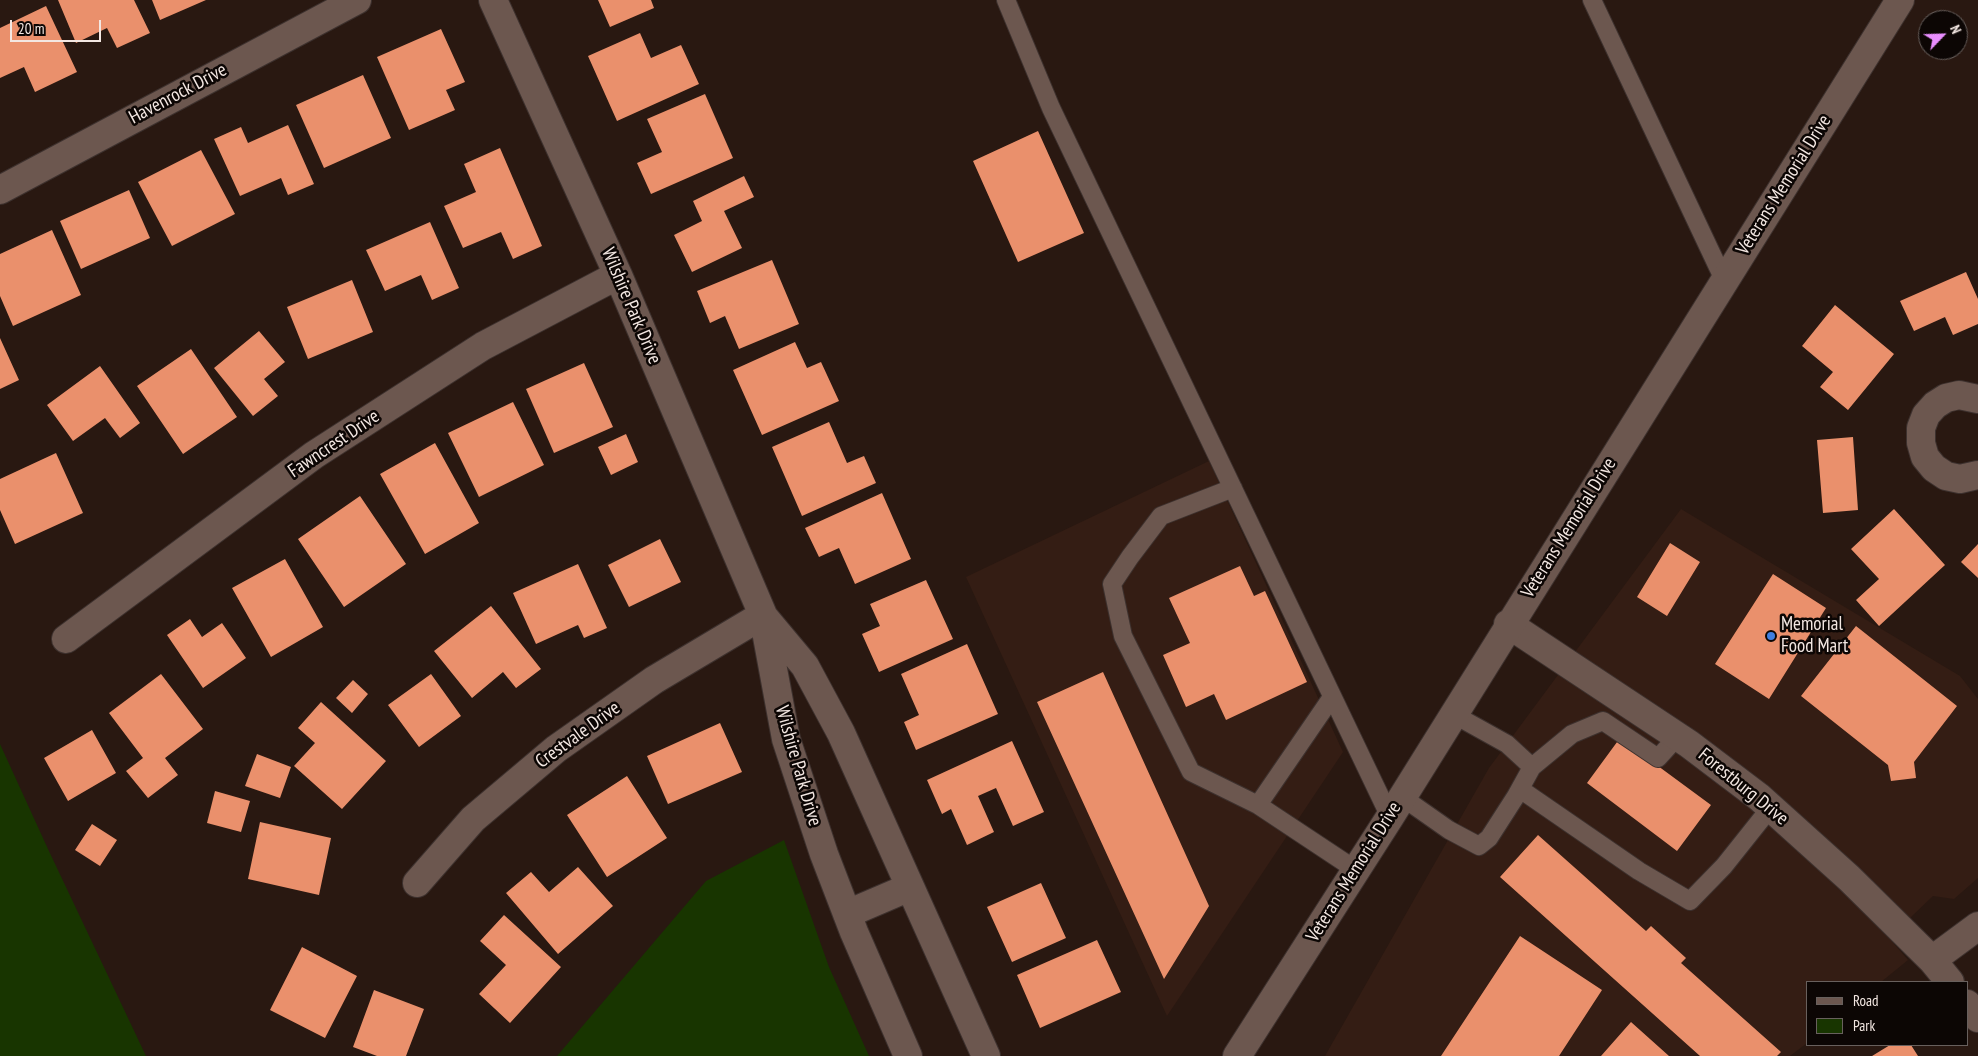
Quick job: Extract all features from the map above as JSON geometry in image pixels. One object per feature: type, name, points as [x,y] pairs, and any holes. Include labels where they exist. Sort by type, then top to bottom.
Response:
[{"type":"street","name":"Havenrock Drive","points":[[0,190],[357,0]]},
{"type":"street","name":"Wilshire Park Drive","points":[[494,0],[618,275],[763,616],[786,740],[824,854],[847,914],[908,1056]]},
{"type":"street","name":"Veterans Memorial Drive","points":[[1237,1056],[1396,807],[1508,624],[1900,0]]},
{"type":"street","name":"Fawncrest Drive","points":[[66,639],[314,455],[483,346],[618,275]]},
{"type":"street","points":[[1978,399],[1959,395],[1946,398],[1935,405],[1926,415],[1921,428],[1921,443],[1925,457],[1934,468],[1946,476],[1960,479],[1978,475]]},
{"type":"street","name":"Wilshire Park Drive","points":[[763,616],[805,666],[842,733],[986,1056]]},
{"type":"street","name":"Crestvale Drive","points":[[417,883],[473,819],[556,749],[654,680],[763,616]]},
{"type":"street","name":"Forestburg Drive","points":[[1508,624],[1678,736],[1771,808],[1850,878],[1932,960],[1949,981]]},
{"type":"street","points":[[847,914],[910,886]]},
{"type":"street","points":[[1932,960],[1978,926]]},
{"type":"street","points":[[1968,1005],[1978,1018]]},
{"type":"lane","points":[[1006,0],[1051,108],[1332,697],[1396,807],[1449,830],[1479,846],[1489,838],[1532,768],[1572,734],[1603,721],[1658,758],[1678,736]]},
{"type":"lane","points":[[1592,0],[1724,280]]},
{"type":"lane","points":[[1233,488],[1161,516],[1130,557],[1112,584],[1123,636],[1190,772],[1258,804],[1356,870]]},
{"type":"lane","points":[[1258,804],[1332,697]]},
{"type":"lane","points":[[1453,714],[1507,744],[1532,768]]},
{"type":"lane","points":[[1520,789],[1639,871],[1690,901],[1724,866],[1771,808]]},
{"type":"shaded area","points":[[1209,461],[1343,752],[1167,1016],[966,577]]},
{"type":"shaded area","points":[[1681,509],[1960,676],[1978,699],[1978,878],[1954,899],[1933,896],[1889,938],[1908,960],[1882,981],[1806,981],[1806,1044],[1790,1056],[1325,1056],[1489,768]]},
{"type":"green space","points":[[0,744],[48,849],[146,1056],[0,1056]]},
{"type":"green space","points":[[784,840],[829,967],[869,1056],[557,1056],[706,881]]},
{"type":"building","points":[[58,0],[134,0],[150,33],[117,48],[107,28],[76,43]]},
{"type":"building","points":[[152,0],[206,0],[160,20]]},
{"type":"building","points":[[598,0],[651,0],[654,8],[610,27]]},
{"type":"building","points":[[46,6],[77,72],[35,92],[24,67],[0,78],[0,28]]},
{"type":"building","points":[[441,29],[465,82],[446,90],[455,110],[409,130],[377,57]]},
{"type":"building","points":[[640,33],[651,58],[681,45],[699,84],[617,121],[588,56]]},
{"type":"building","points":[[363,75],[391,138],[324,168],[296,105]]},
{"type":"building","points":[[705,94],[733,158],[651,194],[637,163],[662,152],[647,119]]},
{"type":"building","points":[[288,125],[314,184],[288,195],[281,178],[240,196],[214,139],[241,127],[248,143]]},
{"type":"building","points":[[1038,131],[1084,233],[1018,262],[973,161]]},
{"type":"building","points":[[500,148],[542,246],[513,259],[501,232],[463,248],[444,206],[476,192],[464,164]]},
{"type":"building","points":[[201,150],[235,214],[172,246],[138,182]]},
{"type":"building","points":[[744,176],[754,197],[724,211],[742,248],[692,272],[674,235],[702,221],[693,201]]},
{"type":"building","points":[[129,190],[150,238],[81,269],[60,221]]},
{"type":"building","points":[[430,222],[459,288],[432,300],[421,275],[385,291],[366,250]]},
{"type":"building","points":[[52,230],[81,295],[13,326],[0,296],[0,254]]},
{"type":"building","points":[[772,260],[799,324],[739,349],[725,316],[710,323],[697,291]]},
{"type":"building","points":[[1966,272],[1978,299],[1978,324],[1953,335],[1945,317],[1914,331],[1900,301]]},
{"type":"building","points":[[352,280],[373,332],[308,359],[287,307]]},
{"type":"building","points":[[1835,305],[1894,354],[1848,410],[1820,387],[1833,372],[1802,346]]},
{"type":"building","points":[[259,331],[285,362],[264,379],[278,396],[253,416],[214,368]]},
{"type":"building","points":[[0,338],[19,380],[0,389]]},
{"type":"building","points":[[795,342],[807,368],[821,362],[839,401],[762,435],[733,370]]},
{"type":"building","points":[[191,349],[237,417],[183,454],[137,386]]},
{"type":"building","points":[[584,363],[613,427],[554,453],[526,389]]},
{"type":"building","points":[[100,366],[140,423],[120,438],[105,418],[73,441],[47,405]]},
{"type":"building","points":[[513,402],[544,465],[479,497],[448,433]]},
{"type":"building","points":[[829,422],[847,463],[864,456],[876,483],[802,516],[772,447]]},
{"type":"building","points":[[626,434],[638,462],[611,475],[598,447]]},
{"type":"building","points":[[1853,437],[1858,510],[1823,513],[1817,440]]},
{"type":"building","points":[[435,443],[479,523],[425,554],[380,474]]},
{"type":"building","points":[[56,453],[83,513],[15,544],[0,510],[0,479]]},
{"type":"building","points":[[882,493],[911,559],[855,584],[839,548],[819,557],[805,528]]},
{"type":"building","points":[[360,496],[406,564],[344,607],[298,539]]},
{"type":"building","points":[[1894,509],[1945,565],[1879,626],[1856,600],[1879,579],[1851,549]]},
{"type":"building","points":[[660,539],[681,582],[629,607],[608,565]]},
{"type":"building","points":[[1670,543],[1700,562],[1667,616],[1637,597]]},
{"type":"building","points":[[1978,544],[1978,578],[1961,562]]},
{"type":"building","points":[[285,559],[323,627],[271,657],[232,588]]},
{"type":"building","points":[[578,564],[607,628],[584,638],[578,625],[536,644],[513,593]]},
{"type":"building","points":[[1240,566],[1254,596],[1265,591],[1307,682],[1226,720],[1214,694],[1186,707],[1163,655],[1190,643],[1169,598]]},
{"type":"building","name":"Memorial Food Mart","points":[[1773,574],[1826,608],[1769,699],[1715,664]]},
{"type":"building","points":[[926,580],[953,639],[879,672],[862,634],[880,626],[870,604]]},
{"type":"building","points":[[491,606],[541,669],[516,688],[503,672],[472,698],[434,651]]},
{"type":"building","points":[[190,619],[202,637],[222,623],[246,658],[203,688],[167,635]]},
{"type":"building","points":[[1856,626],[1957,706],[1914,762],[1916,778],[1891,781],[1888,765],[1801,696]]},
{"type":"building","points":[[967,644],[998,714],[916,750],[904,722],[919,715],[901,674]]},
{"type":"building","points":[[1103,672],[1209,906],[1164,979],[1037,702]]},
{"type":"building","points":[[161,674],[203,729],[165,758],[178,775],[148,798],[126,771],[143,758],[109,713]]},
{"type":"building","points":[[431,674],[461,716],[419,747],[388,705]]},
{"type":"building","points":[[353,680],[368,694],[352,713],[336,698]]},
{"type":"building","points":[[321,702],[386,761],[342,809],[294,766],[315,743],[298,728]]},
{"type":"building","points":[[720,723],[742,772],[668,804],[647,756]]},
{"type":"building","points":[[92,730],[116,773],[68,801],[44,758]]},
{"type":"building","points":[[1620,738],[1711,805],[1677,851],[1587,783]]},
{"type":"building","points":[[1012,741],[1044,812],[1013,826],[996,788],[978,796],[994,832],[967,845],[951,809],[942,814],[927,780]]},
{"type":"building","points":[[257,754],[291,767],[280,798],[245,786]]},
{"type":"building","points":[[627,776],[667,838],[607,877],[567,815]]},
{"type":"building","points":[[215,791],[250,801],[241,832],[207,823]]},
{"type":"building","points":[[260,822],[331,838],[319,895],[248,879]]},
{"type":"building","points":[[92,824],[117,840],[100,866],[75,850]]},
{"type":"building","points":[[1538,835],[1646,931],[1651,926],[1686,958],[1681,963],[1781,1052],[1777,1056],[1700,1056],[1500,877]]},
{"type":"building","points":[[578,867],[613,906],[558,954],[506,893],[531,872],[549,892]]},
{"type":"building","points":[[1041,883],[1066,938],[1012,962],[987,907]]},
{"type":"building","points":[[504,915],[561,967],[510,1023],[479,994],[506,965],[480,941]]},
{"type":"building","points":[[1520,936],[1602,990],[1559,1056],[1441,1056]]},
{"type":"building","points":[[1097,940],[1121,992],[1040,1028],[1017,975]]},
{"type":"building","points":[[302,947],[357,976],[325,1038],[270,1010]]},
{"type":"building","points":[[374,990],[424,1009],[406,1056],[377,1056],[353,1047]]},
{"type":"building","points":[[1631,1022],[1669,1056],[1601,1056]]},
{"type":"building","points":[[1888,1046],[1912,1046],[1918,1056],[1872,1056]]},
{"type":"place","name":"Memorial Food Mart","points":[[1771,636]]}]
